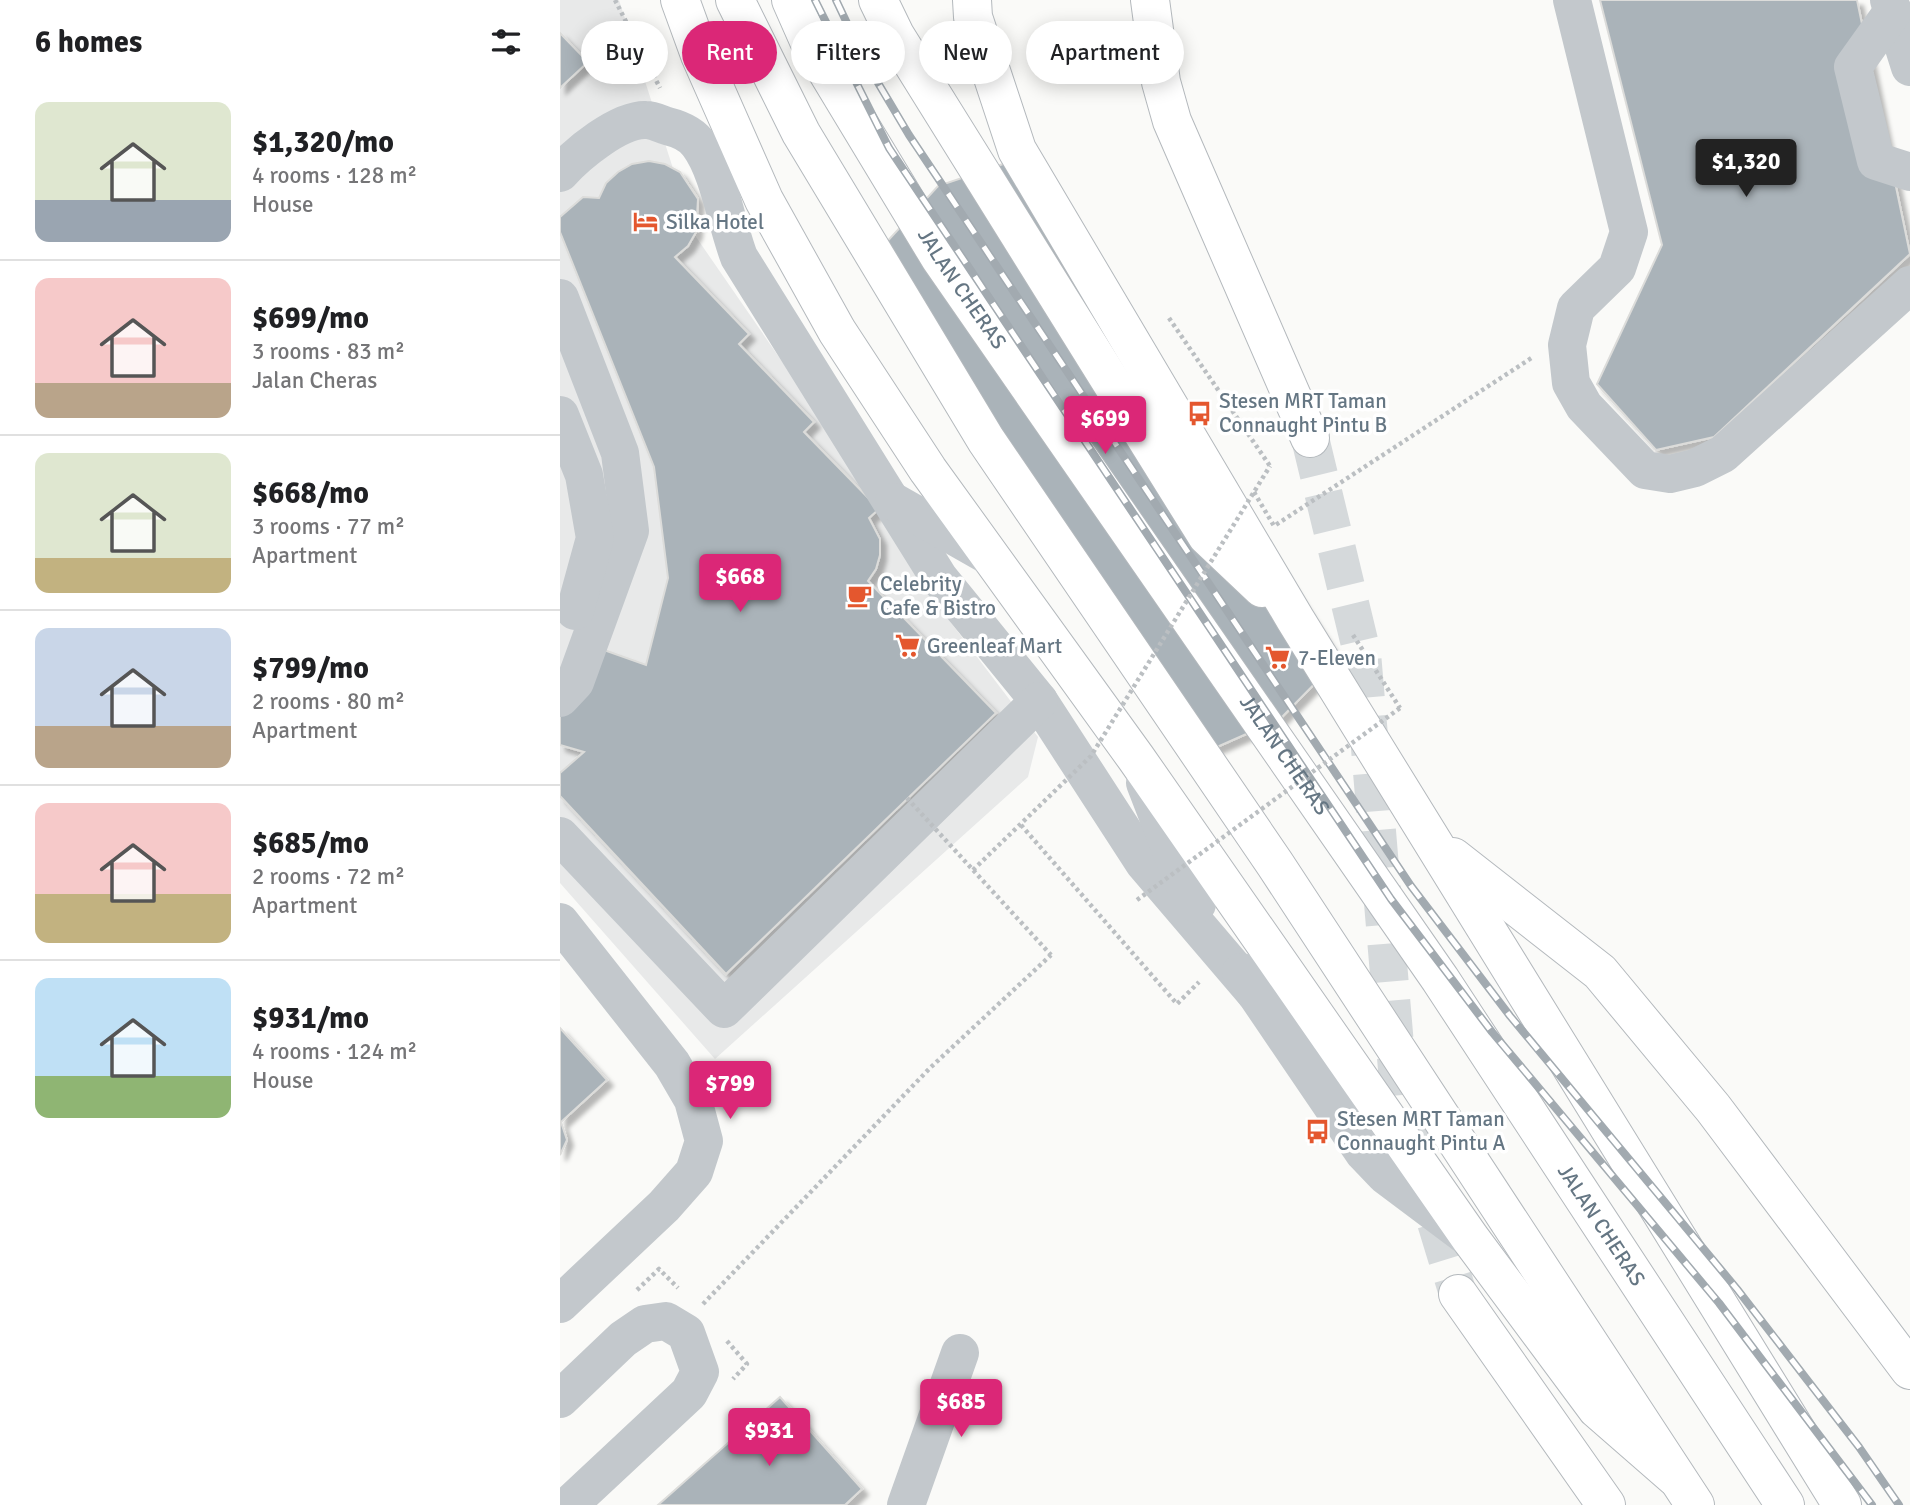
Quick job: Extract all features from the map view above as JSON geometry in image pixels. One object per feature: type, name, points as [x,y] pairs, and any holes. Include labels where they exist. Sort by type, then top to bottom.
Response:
[{"type":"highway","points":[[668,0],[682,24]]},
{"type":"highway","points":[[680,0],[688,21]]},
{"type":"highway","points":[[735,0],[801,133],[986,440],[1275,864],[1685,1491]]},
{"type":"highway","name":"JALAN CHERAS","points":[[791,0],[810,43],[940,258],[1432,968],[1785,1505]]},
{"type":"highway","points":[[878,0],[895,35],[1207,536],[1295,619]]},
{"type":"highway","points":[[972,0],[973,17],[1017,150],[1295,619],[1842,1505]]},
{"type":"highway","points":[[1150,0],[1161,82],[1172,121],[1310,438]]},
{"type":"highway","points":[[713,84],[764,200],[837,331],[989,556],[1136,758],[1470,1238],[1597,1409],[1685,1491]]},
{"type":"highway","points":[[1435,842],[1601,972],[1713,1108],[1910,1370]]},
{"type":"highway","points":[[1458,1294],[1606,1505]]},
{"type":"street","points":[[1572,0],[1629,232],[1617,268],[1576,308],[1567,345],[1571,383],[1584,406],[1646,470],[1670,474],[1695,468],[1723,454],[1910,285]]},
{"type":"street","points":[[1891,6],[1910,67]]},
{"type":"street","points":[[1891,6],[1853,67],[1876,161],[1910,172]]},
{"type":"street","points":[[560,173],[576,156],[619,127],[645,120],[681,130],[699,143],[713,172],[726,225],[739,257],[939,578],[1039,701],[1144,863],[1255,993]]},
{"type":"street","points":[[739,257],[764,200]]},
{"type":"street","points":[[560,298],[620,453],[630,531],[575,682],[560,698]]},
{"type":"street","points":[[560,415],[584,475],[595,538],[560,657]]},
{"type":"street","points":[[891,500],[989,556]]},
{"type":"street","points":[[560,836],[724,1009],[1039,701]]},
{"type":"street","points":[[1136,758],[1184,884],[1364,1153],[1385,1175],[1470,1238]]},
{"type":"street","points":[[560,922],[672,1064],[694,1100],[704,1141],[694,1172],[664,1206],[560,1304]]},
{"type":"street","points":[[560,1399],[623,1339],[645,1324],[667,1321],[686,1333],[700,1372],[690,1393],[569,1505]]},
{"type":"street","points":[[906,1505],[960,1353]]},
{"type":"path","points":[[615,0],[681,130]]},
{"type":"path","points":[[973,870],[1091,756],[1270,466],[1169,318]]},
{"type":"path","points":[[1254,492],[1274,526],[1532,357]]},
{"type":"path","points":[[1137,900],[1400,708],[1353,635]]},
{"type":"path","points":[[699,1309],[930,1068],[1051,955],[907,798]]},
{"type":"path","points":[[1021,825],[1177,1004],[1201,980]]},
{"type":"shaded area","points":[[560,0],[619,0],[626,21],[581,21],[581,84],[646,84],[694,234],[886,512],[923,586],[1038,737],[1028,777],[715,1059],[560,883]]},
{"type":"building","points":[[1600,0],[1857,0],[1910,254],[1714,437],[1656,450],[1597,384],[1662,245]]},
{"type":"building","points":[[560,33],[581,55],[581,68],[560,88]]},
{"type":"building","points":[[1015,160],[1339,659],[1280,719],[1199,755],[872,258],[938,186]]},
{"type":"building","points":[[649,161],[665,164],[680,172],[698,199],[696,232],[688,246],[675,257],[749,334],[739,344],[814,422],[804,432],[879,509],[869,518],[880,539],[880,555],[876,569],[868,581],[996,713],[726,974],[560,796],[560,773],[584,752],[560,745],[560,712],[604,650],[646,665],[668,578],[654,467],[560,232],[560,217],[583,197],[599,198],[606,183],[618,172],[632,164]]},
{"type":"building","points":[[560,1028],[607,1080],[561,1122],[567,1140],[560,1155]]},
{"type":"building","points":[[780,1397],[862,1489],[845,1505],[658,1505]]},
{"type":"tunnel","points":[[1310,438],[1362,653],[1400,1105],[1458,1294]]},
{"type":"railway","points":[[815,0],[889,148],[1391,899],[1492,1032],[1719,1303],[1872,1505]]},
{"type":"railway","points":[[836,0],[865,61],[909,135],[1411,886],[1510,1016],[1737,1289],[1859,1447],[1899,1505]]},
{"type":"place","name":"Silka Hotel","points":[[646,222]]},
{"type":"place","name":"Stesen MRT Taman Connaught Pintu B","points":[[1199,413]]},
{"type":"place","name":"Celebrity Cafe & Bistro","points":[[860,596]]},
{"type":"place","name":"Greenleaf Mart","points":[[907,646]]},
{"type":"place","name":"7-Eleven","points":[[1278,658]]},
{"type":"place","name":"Stesen MRT Taman Connaught Pintu A","points":[[1317,1131]]}]
